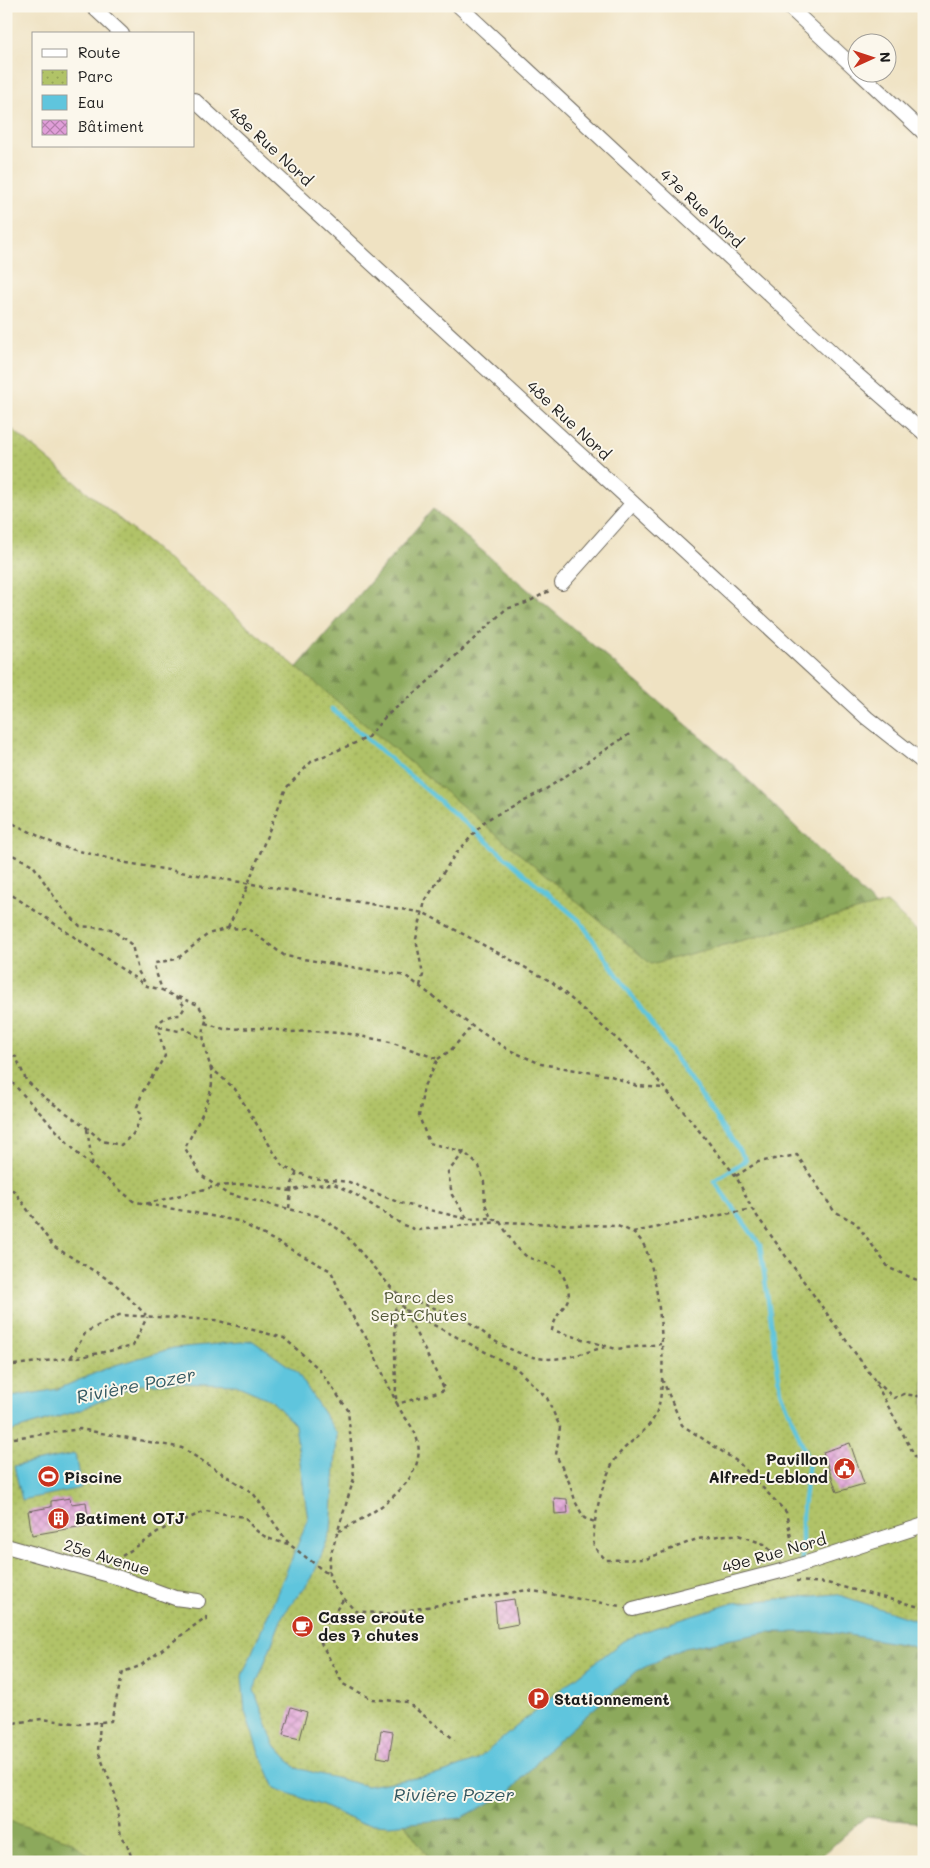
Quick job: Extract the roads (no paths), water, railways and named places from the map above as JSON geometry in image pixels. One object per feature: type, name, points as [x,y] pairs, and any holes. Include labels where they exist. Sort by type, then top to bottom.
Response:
[{"type":"street","points":[[92,6],[120,32]]},
{"type":"street","name":"47e Rue Nord","points":[[459,6],[839,359],[924,433]]},
{"type":"street","points":[[788,6],[848,63]]},
{"type":"street","points":[[869,82],[924,132]]},
{"type":"street","name":"48e Rue Nord","points":[[195,101],[867,718],[924,763]]},
{"type":"street","points":[[562,583],[633,503]]},
{"type":"street","name":"49e Rue Nord","points":[[633,1609],[785,1570],[924,1525]]},
{"type":"street","name":"25e Avenue","points":[[6,1546],[120,1578],[175,1598],[198,1601]]},
{"type":"water","name":"Rivière Pozer","points":[[253,1341],[297,1372],[337,1434],[331,1531],[312,1578],[283,1615],[254,1690],[274,1744],[296,1768],[367,1786],[440,1774],[477,1760],[557,1692],[623,1641],[645,1631],[733,1603],[836,1594],[924,1623],[924,1651],[908,1645],[831,1632],[768,1632],[684,1648],[637,1671],[548,1749],[510,1792],[461,1818],[390,1825],[360,1823],[323,1806],[275,1788],[259,1752],[245,1712],[242,1676],[308,1520],[295,1425],[271,1400],[236,1385],[174,1383],[137,1385],[78,1411],[6,1433],[6,1398],[58,1389],[112,1366],[173,1348]]},
{"type":"water","name":"Piscine","points":[[75,1454],[81,1488],[22,1500],[14,1466]]},
{"type":"waterway","points":[[332,709],[580,921],[746,1160],[714,1181],[760,1245],[781,1391],[809,1462],[802,1514],[802,1561]]},
{"type":"place","name":"Pavillon Alfred-Leblond","points":[[844,1468]]},
{"type":"place","name":"Piscine","points":[[48,1477]]},
{"type":"place","name":"Batiment OTJ","points":[[59,1518]]},
{"type":"place","name":"Casse croute des 7 chutes","points":[[302,1626]]},
{"type":"place","name":"Stationnement","points":[[538,1699]]},
{"type":"park label","name":"Parc des Sept-Chutes","points":[[419,1306]]}]
